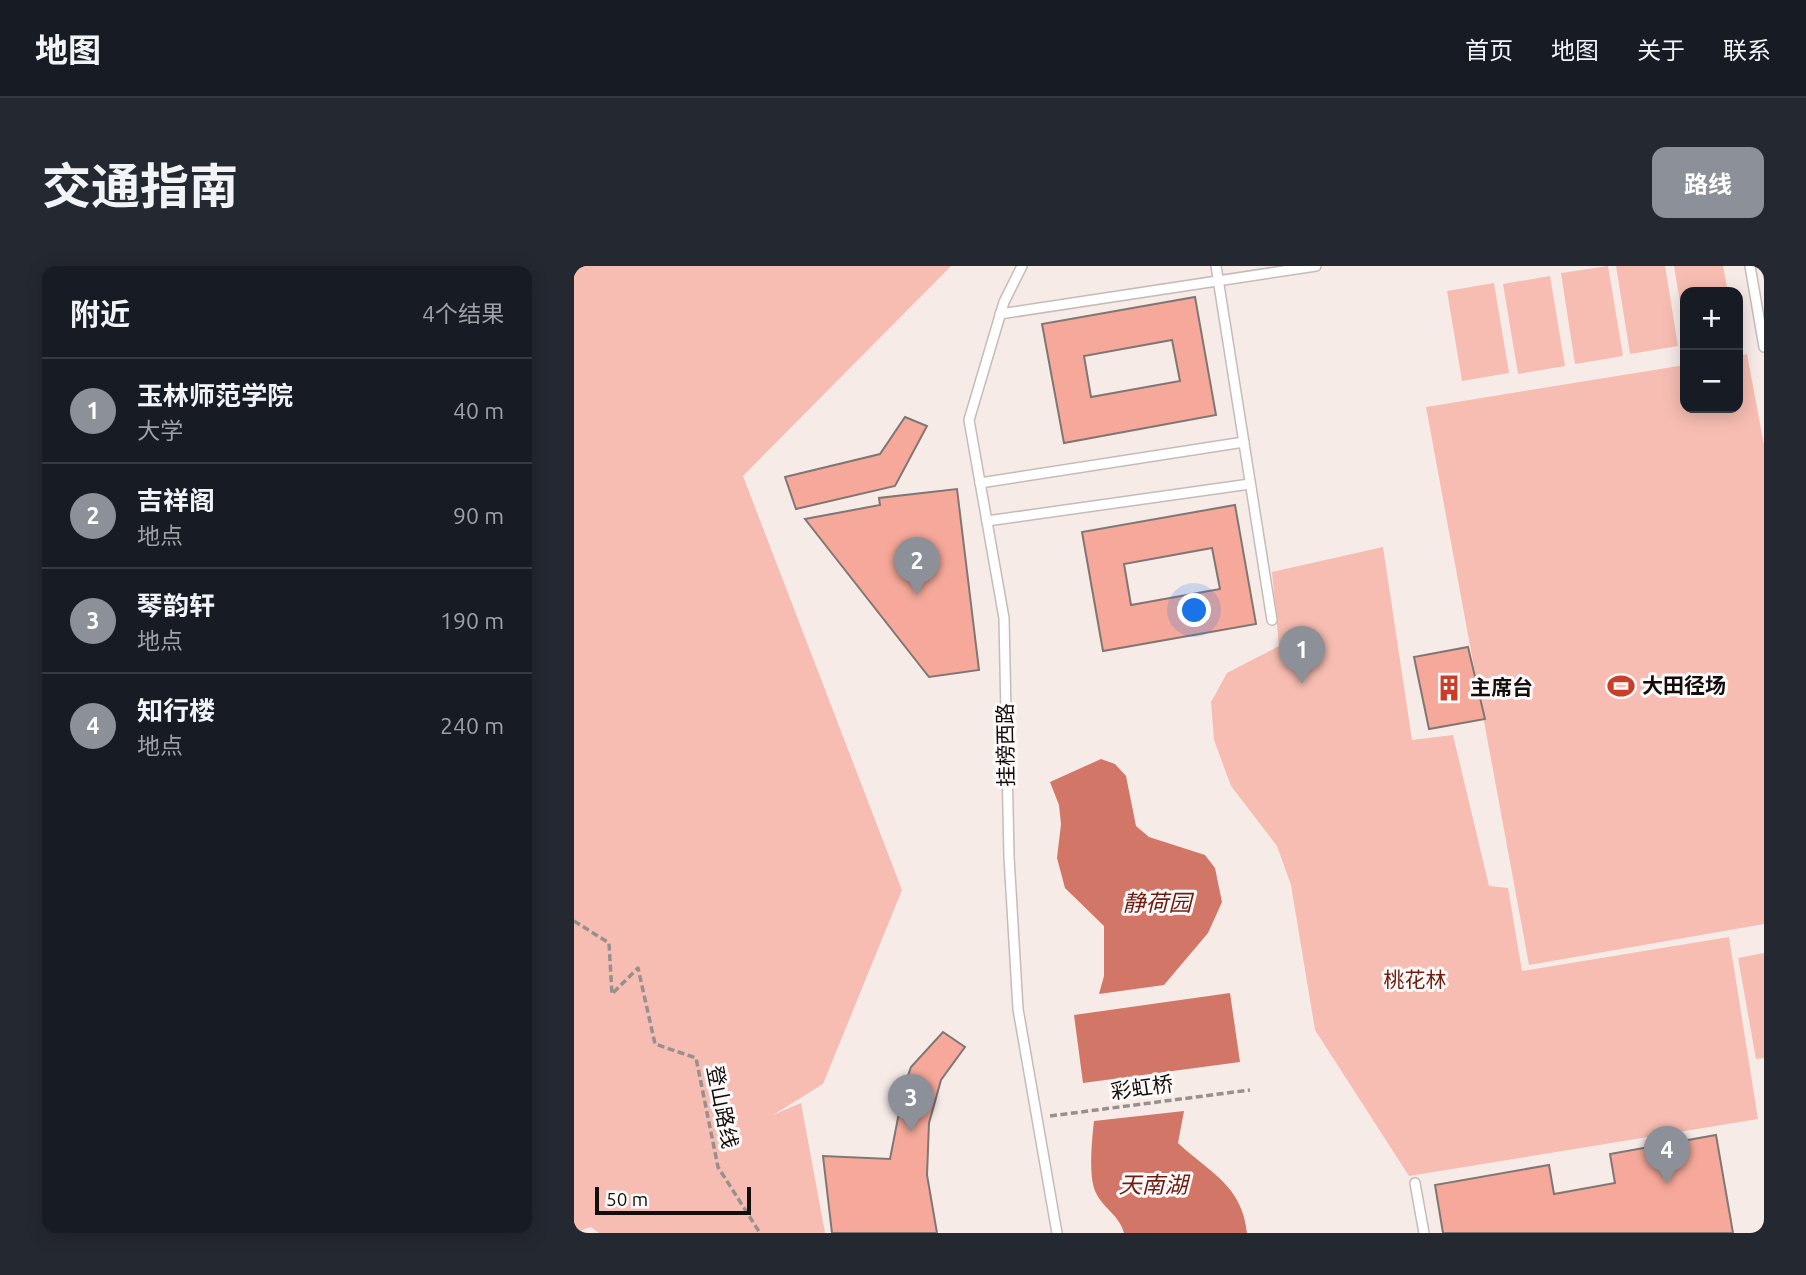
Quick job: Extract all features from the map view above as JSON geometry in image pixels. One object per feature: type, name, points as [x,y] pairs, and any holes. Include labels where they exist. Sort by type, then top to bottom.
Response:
[{"type":"lane","name":"挂榜西路","points":[[1022,266],[1000,314],[969,420],[1004,618],[1009,857],[1018,1009],[1057,1233]]},
{"type":"lane","points":[[1216,266],[1272,620]]},
{"type":"lane","points":[[1000,314],[1316,266]]},
{"type":"lane","points":[[1750,266],[1764,347]]},
{"type":"lane","points":[[980,483],[1244,442]]},
{"type":"lane","points":[[987,520],[1250,484]]},
{"type":"lane","points":[[1415,1183],[1424,1233]]},
{"type":"path","name":"登山路线","points":[[574,921],[609,943],[612,994],[638,968],[654,1044],[696,1058],[718,1167],[760,1233]]},
{"type":"path","name":"彩虹桥","points":[[1038,1118],[1250,1090]]},
{"type":"green space","points":[[574,266],[951,266],[743,476],[902,890],[823,1084],[773,1115],[801,1103],[825,1233],[599,1233],[591,1227],[574,1233]]},
{"type":"green space","points":[[1608,266],[1623,356],[1575,364],[1561,273]]},
{"type":"green space","points":[[1616,266],[1665,266],[1678,346],[1630,354]]},
{"type":"green space","points":[[1674,266],[1723,266],[1727,287],[1680,287],[1680,302]]},
{"type":"green space","points":[[1550,276],[1565,366],[1518,374],[1503,284]]},
{"type":"green space","points":[[1494,283],[1509,373],[1462,381],[1447,291]]},
{"type":"green space","name":"大田径场","points":[[1747,354],[1764,445],[1764,924],[1529,965],[1426,407],[1680,366],[1680,413],[1743,413],[1743,355]]},
{"type":"green space","name":"桃花林","points":[[1383,547],[1412,740],[1453,735],[1489,886],[1508,888],[1522,971],[1729,937],[1758,1119],[1409,1176],[1315,1030],[1291,885],[1277,846],[1231,786],[1214,740],[1211,702],[1227,673],[1279,646],[1272,572]]},
{"type":"green space","points":[[1764,953],[1764,1058],[1756,1059],[1738,958]]},
{"type":"water","name":"静荷园","points":[[1101,759],[1115,764],[1126,776],[1136,826],[1149,837],[1205,855],[1215,868],[1222,902],[1208,933],[1164,985],[1099,994],[1104,976],[1104,926],[1065,888],[1057,858],[1061,824],[1059,805],[1050,782]]},
{"type":"water","points":[[1230,993],[1240,1062],[1083,1083],[1074,1015]]},
{"type":"water","name":"天南湖","points":[[1184,1111],[1178,1143],[1231,1191],[1239,1203],[1247,1233],[1124,1233],[1119,1222],[1096,1193],[1091,1168],[1094,1121]]},
{"type":"building","points":[[1195,297],[1216,415],[1064,443],[1042,324]],"holes":[[[1172,340],[1180,381],[1091,397],[1084,356]]]},
{"type":"building","points":[[905,417],[927,426],[895,486],[796,509],[785,477],[880,454]]},
{"type":"building","points":[[957,489],[979,670],[929,677],[805,519],[880,505],[879,498]]},
{"type":"building","points":[[1235,505],[1256,624],[1103,651],[1082,532]],"holes":[[[1212,548],[1220,589],[1131,605],[1124,564]]]},
{"type":"building","name":"主席台","points":[[1468,647],[1485,719],[1429,729],[1414,657]]},
{"type":"building","points":[[943,1032],[965,1047],[941,1080],[929,1123],[927,1175],[937,1233],[832,1233],[823,1156],[890,1159],[904,1087],[911,1067]]},
{"type":"building","points":[[1716,1135],[1733,1233],[1443,1233],[1435,1185],[1549,1165],[1554,1194],[1615,1183],[1610,1154]]},
{"type":"place","name":"吉祥阁","points":[[917,595]]},
{"type":"place","name":"玉林师范学院","points":[[1302,684]]},
{"type":"place","name":"大田径场","points":[[1621,686]]},
{"type":"place","name":"主席台","points":[[1449,688]]},
{"type":"place","name":"琴韵轩","points":[[911,1132]]},
{"type":"place","name":"知行楼","points":[[1667,1184]]}]
